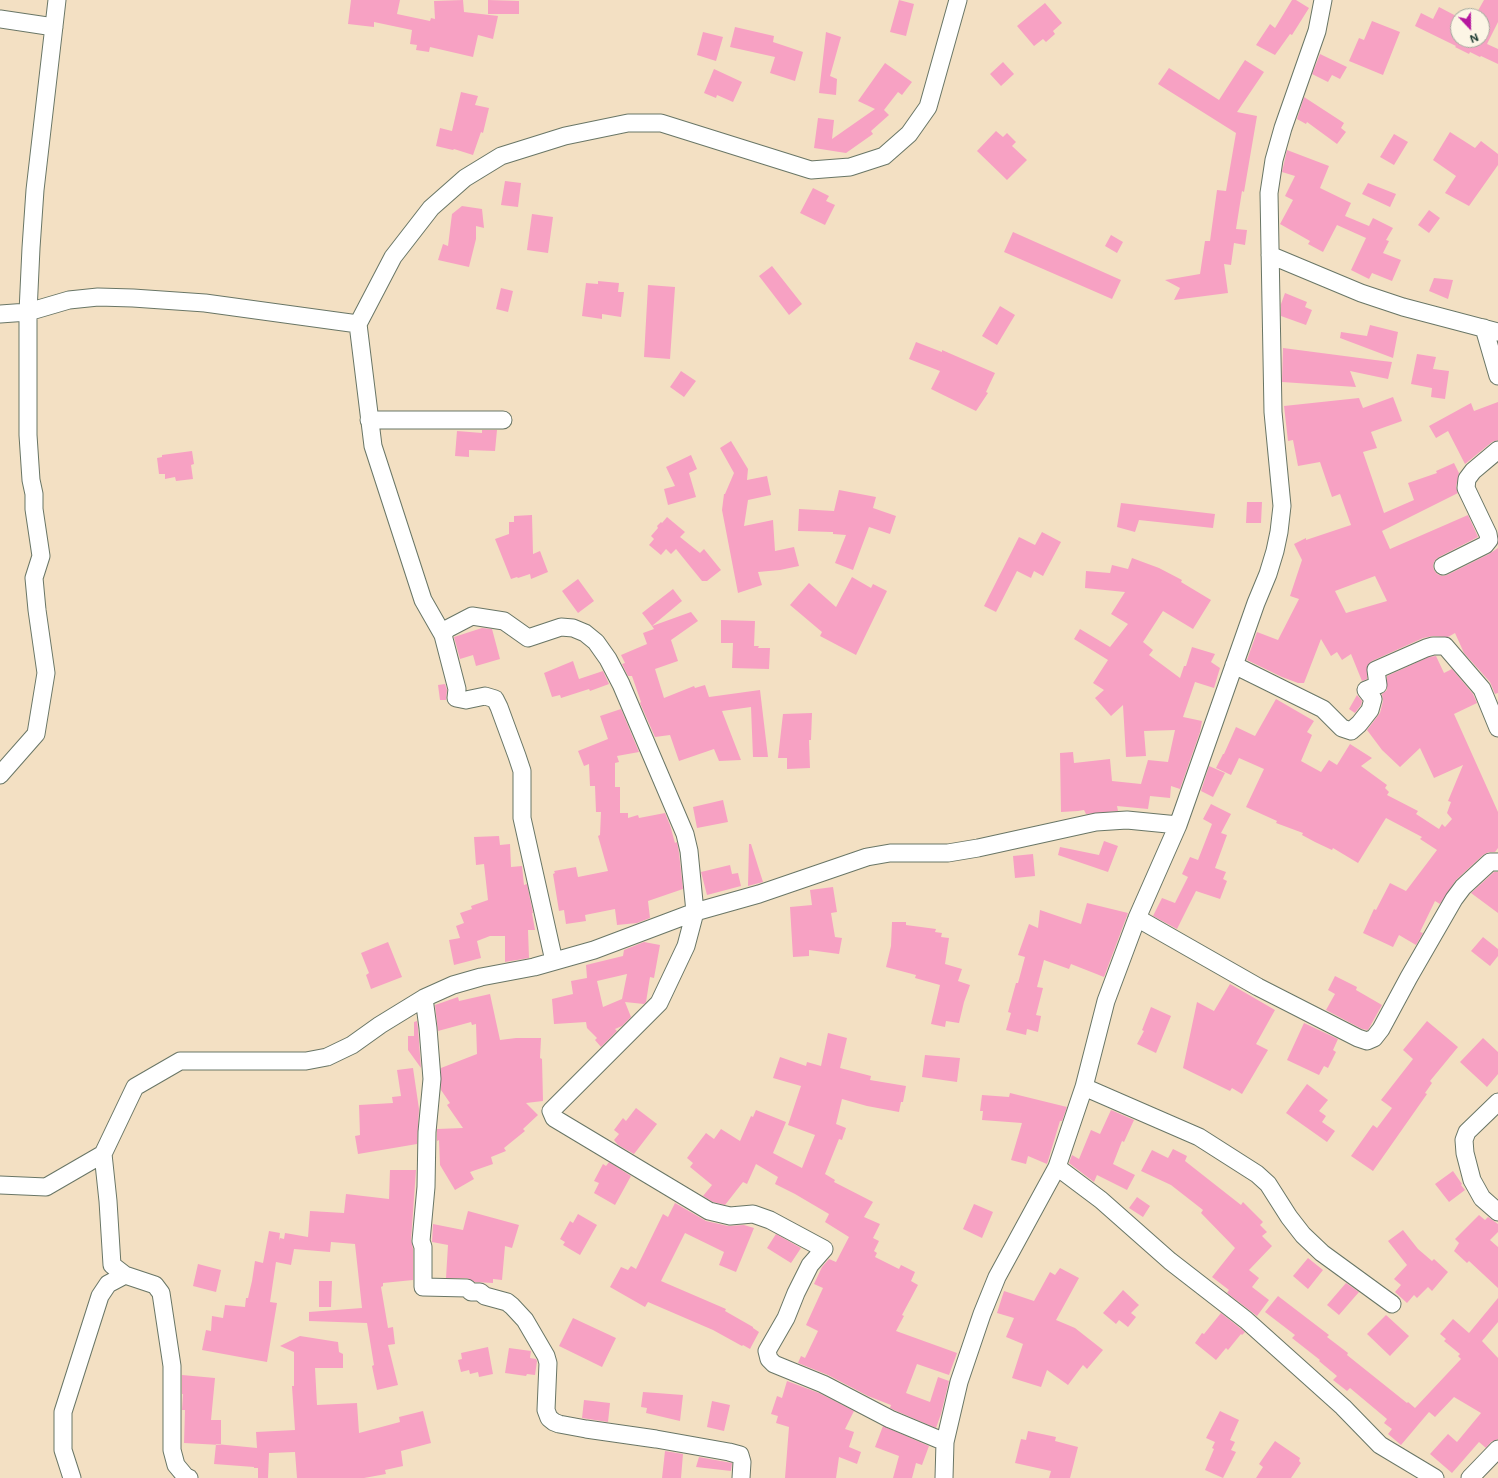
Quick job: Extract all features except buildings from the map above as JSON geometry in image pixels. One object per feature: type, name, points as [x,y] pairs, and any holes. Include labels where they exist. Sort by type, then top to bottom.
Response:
[{"type":"street","points":[[0,775],[36,734],[46,673],[34,578],[40,556],[34,509],[34,494],[31,480],[28,435],[28,312],[35,190],[56,0]]},
{"type":"street","points":[[554,961],[522,818],[522,771],[500,707],[495,699],[484,696],[466,700],[456,698],[457,689],[443,635],[423,600],[373,446],[358,324],[393,257],[431,208],[464,178],[501,156],[565,136],[628,123],[661,124],[811,170],[850,167],[884,156],[909,134],[928,107],[958,0]]},
{"type":"street","points":[[944,1478],[945,1442],[959,1382],[982,1314],[997,1277],[1057,1167],[1084,1087],[1106,1001],[1137,918],[1178,825],[1234,665],[1268,574],[1279,532],[1282,506],[1273,412],[1269,193],[1274,160],[1317,31],[1323,0]]},
{"type":"street","points":[[0,19],[54,27]]},
{"type":"street","points":[[1270,255],[1361,293],[1403,307],[1491,330],[1498,376]]},
{"type":"street","points":[[0,314],[28,312],[68,300],[98,297],[205,303],[358,324]]},
{"type":"street","points":[[369,420],[503,420]]},
{"type":"street","points":[[1443,566],[1485,545],[1489,540],[1488,534],[1466,488],[1466,483],[1467,479],[1473,472],[1498,450]]},
{"type":"street","points":[[443,635],[447,629],[472,616],[504,621],[528,638],[561,627],[573,628],[585,632],[596,642],[608,659],[621,684],[685,834],[695,912],[686,946],[659,1003],[551,1112],[554,1118],[709,1211],[730,1216],[753,1214],[770,1220],[824,1249],[810,1265],[796,1293],[786,1318],[767,1351],[769,1359],[774,1364],[823,1384],[890,1419],[945,1442]]},
{"type":"street","points":[[1234,665],[1323,709],[1342,728],[1351,731],[1359,724],[1370,710],[1373,698],[1366,690],[1378,685],[1376,670],[1415,652],[1433,646],[1445,646],[1482,689],[1492,696],[1498,728]]},
{"type":"street","points":[[189,1478],[186,1477],[176,1465],[172,1450],[172,1366],[161,1293],[155,1285],[125,1275],[112,1265],[103,1154],[135,1087],[180,1061],[306,1061],[327,1056],[352,1045],[380,1025],[424,998],[453,985],[481,977],[534,967],[594,950],[695,912],[760,894],[867,857],[890,853],[948,853],[978,848],[1096,822],[1127,820],[1178,825]]},
{"type":"street","points":[[1137,918],[1258,987],[1358,1038],[1367,1041],[1374,1038],[1381,1029],[1413,970],[1463,886],[1490,862],[1498,862]]},
{"type":"street","points":[[424,998],[432,1079],[427,1132],[426,1187],[421,1241],[423,1247],[423,1287],[467,1288],[471,1292],[480,1292],[485,1296],[507,1302],[512,1306],[525,1320],[546,1356],[548,1363],[546,1410],[549,1418],[554,1422],[586,1429],[656,1439],[740,1455],[742,1462],[741,1478]]},
{"type":"street","points":[[1084,1087],[1199,1137],[1257,1174],[1268,1184],[1289,1218],[1303,1235],[1322,1253],[1392,1304]]},
{"type":"street","points":[[1498,1102],[1466,1132],[1464,1140],[1465,1153],[1472,1180],[1482,1198],[1498,1212]]},
{"type":"street","points":[[0,1185],[46,1187],[103,1154]]},
{"type":"street","points":[[1057,1167],[1101,1200],[1170,1262],[1246,1320],[1343,1407],[1380,1445],[1434,1478]]},
{"type":"street","points":[[72,1478],[63,1450],[63,1412],[100,1296],[108,1284],[125,1275]]},
{"type":"street","points":[[1470,1478],[1498,1449]]}]
